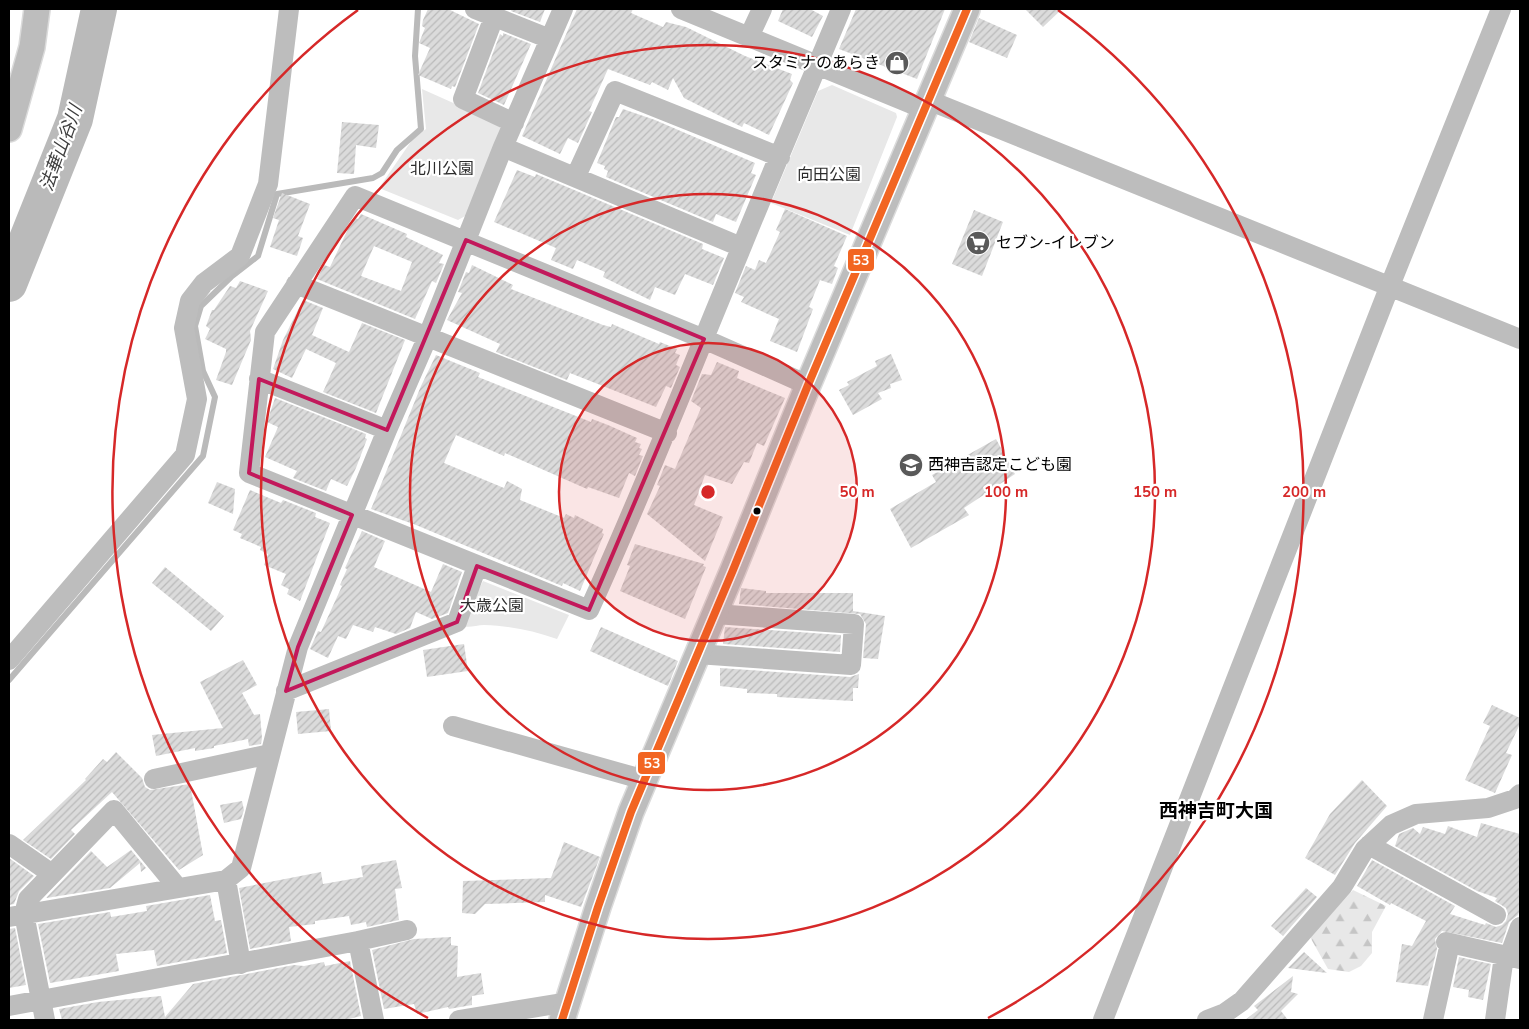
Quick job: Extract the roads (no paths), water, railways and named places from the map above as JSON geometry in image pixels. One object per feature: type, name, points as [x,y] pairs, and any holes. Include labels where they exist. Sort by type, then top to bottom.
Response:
[{"type":"main road","points":[[9,129],[32,47],[38,9]]},
{"type":"main road","points":[[565,1011],[598,907],[645,780],[808,385],[967,9]]},
{"type":"street","points":[[9,660],[185,455],[197,398],[184,328],[190,301],[204,283],[240,256],[268,184],[289,9]]},
{"type":"street","points":[[475,9],[550,39]]},
{"type":"street","points":[[16,915],[226,880],[241,868],[298,647],[387,430],[428,336],[503,147],[563,9]]},
{"type":"street","points":[[681,9],[818,66],[926,104],[1520,339]]},
{"type":"street","points":[[749,37],[762,9]]},
{"type":"street","points":[[808,385],[704,339],[356,196],[265,332],[249,473],[589,610],[667,433],[704,339],[741,247],[841,9]]},
{"type":"street","points":[[1103,1020],[1389,288],[1501,9]]},
{"type":"street","points":[[494,17],[462,100],[514,123]]},
{"type":"street","points":[[576,176],[615,91],[780,157]]},
{"type":"street","points":[[503,147],[576,176],[741,247]]},
{"type":"street","points":[[296,284],[667,433]]},
{"type":"street","points":[[259,379],[387,430]]},
{"type":"street","points":[[286,691],[457,622],[477,566]]},
{"type":"street","points":[[697,654],[852,665],[854,624],[715,614]]},
{"type":"street","points":[[453,726],[645,780]]},
{"type":"street","points":[[154,780],[270,754]]},
{"type":"street","points":[[1207,1020],[1225,1013],[1242,1002],[1342,887],[1369,845],[1391,825],[1416,814],[1488,808],[1515,799],[1520,794]]},
{"type":"street","points":[[16,915],[28,899],[114,810],[178,888]]},
{"type":"street","points":[[9,844],[52,874]]},
{"type":"street","points":[[1369,845],[1496,915]]},
{"type":"street","points":[[226,880],[241,964]]},
{"type":"street","points":[[16,915],[42,1000],[45,1020]]},
{"type":"street","points":[[1495,1020],[1520,927]]},
{"type":"street","points":[[9,1006],[241,964],[407,930]]},
{"type":"street","points":[[358,941],[374,1020]]},
{"type":"street","points":[[1433,1020],[1448,942],[1511,957]]},
{"type":"street","points":[[459,1020],[565,1011]]},
{"type":"waterway","name":"法華山谷川","points":[[9,284],[75,119],[99,9]]},
{"type":"waterway","points":[[9,680],[203,456],[215,397],[203,371],[195,326],[201,306],[231,277],[258,256],[277,194],[373,178],[382,173],[397,150],[421,129],[415,56],[418,9]]},
{"type":"place","name":"スタミナのあらき","points":[[897,63]]},
{"type":"place","name":"セブン-イレブン","points":[[978,243]]},
{"type":"place","name":"西神吉認定こども園","points":[[911,465]]},
{"type":"district","name":"西神吉町大国","points":[[1216,811]]},
{"type":"park label","name":"北川公園","points":[[442,169]]},
{"type":"park label","name":"向田公園","points":[[829,175]]},
{"type":"park label","name":"大歳公園","points":[[492,606]]}]
